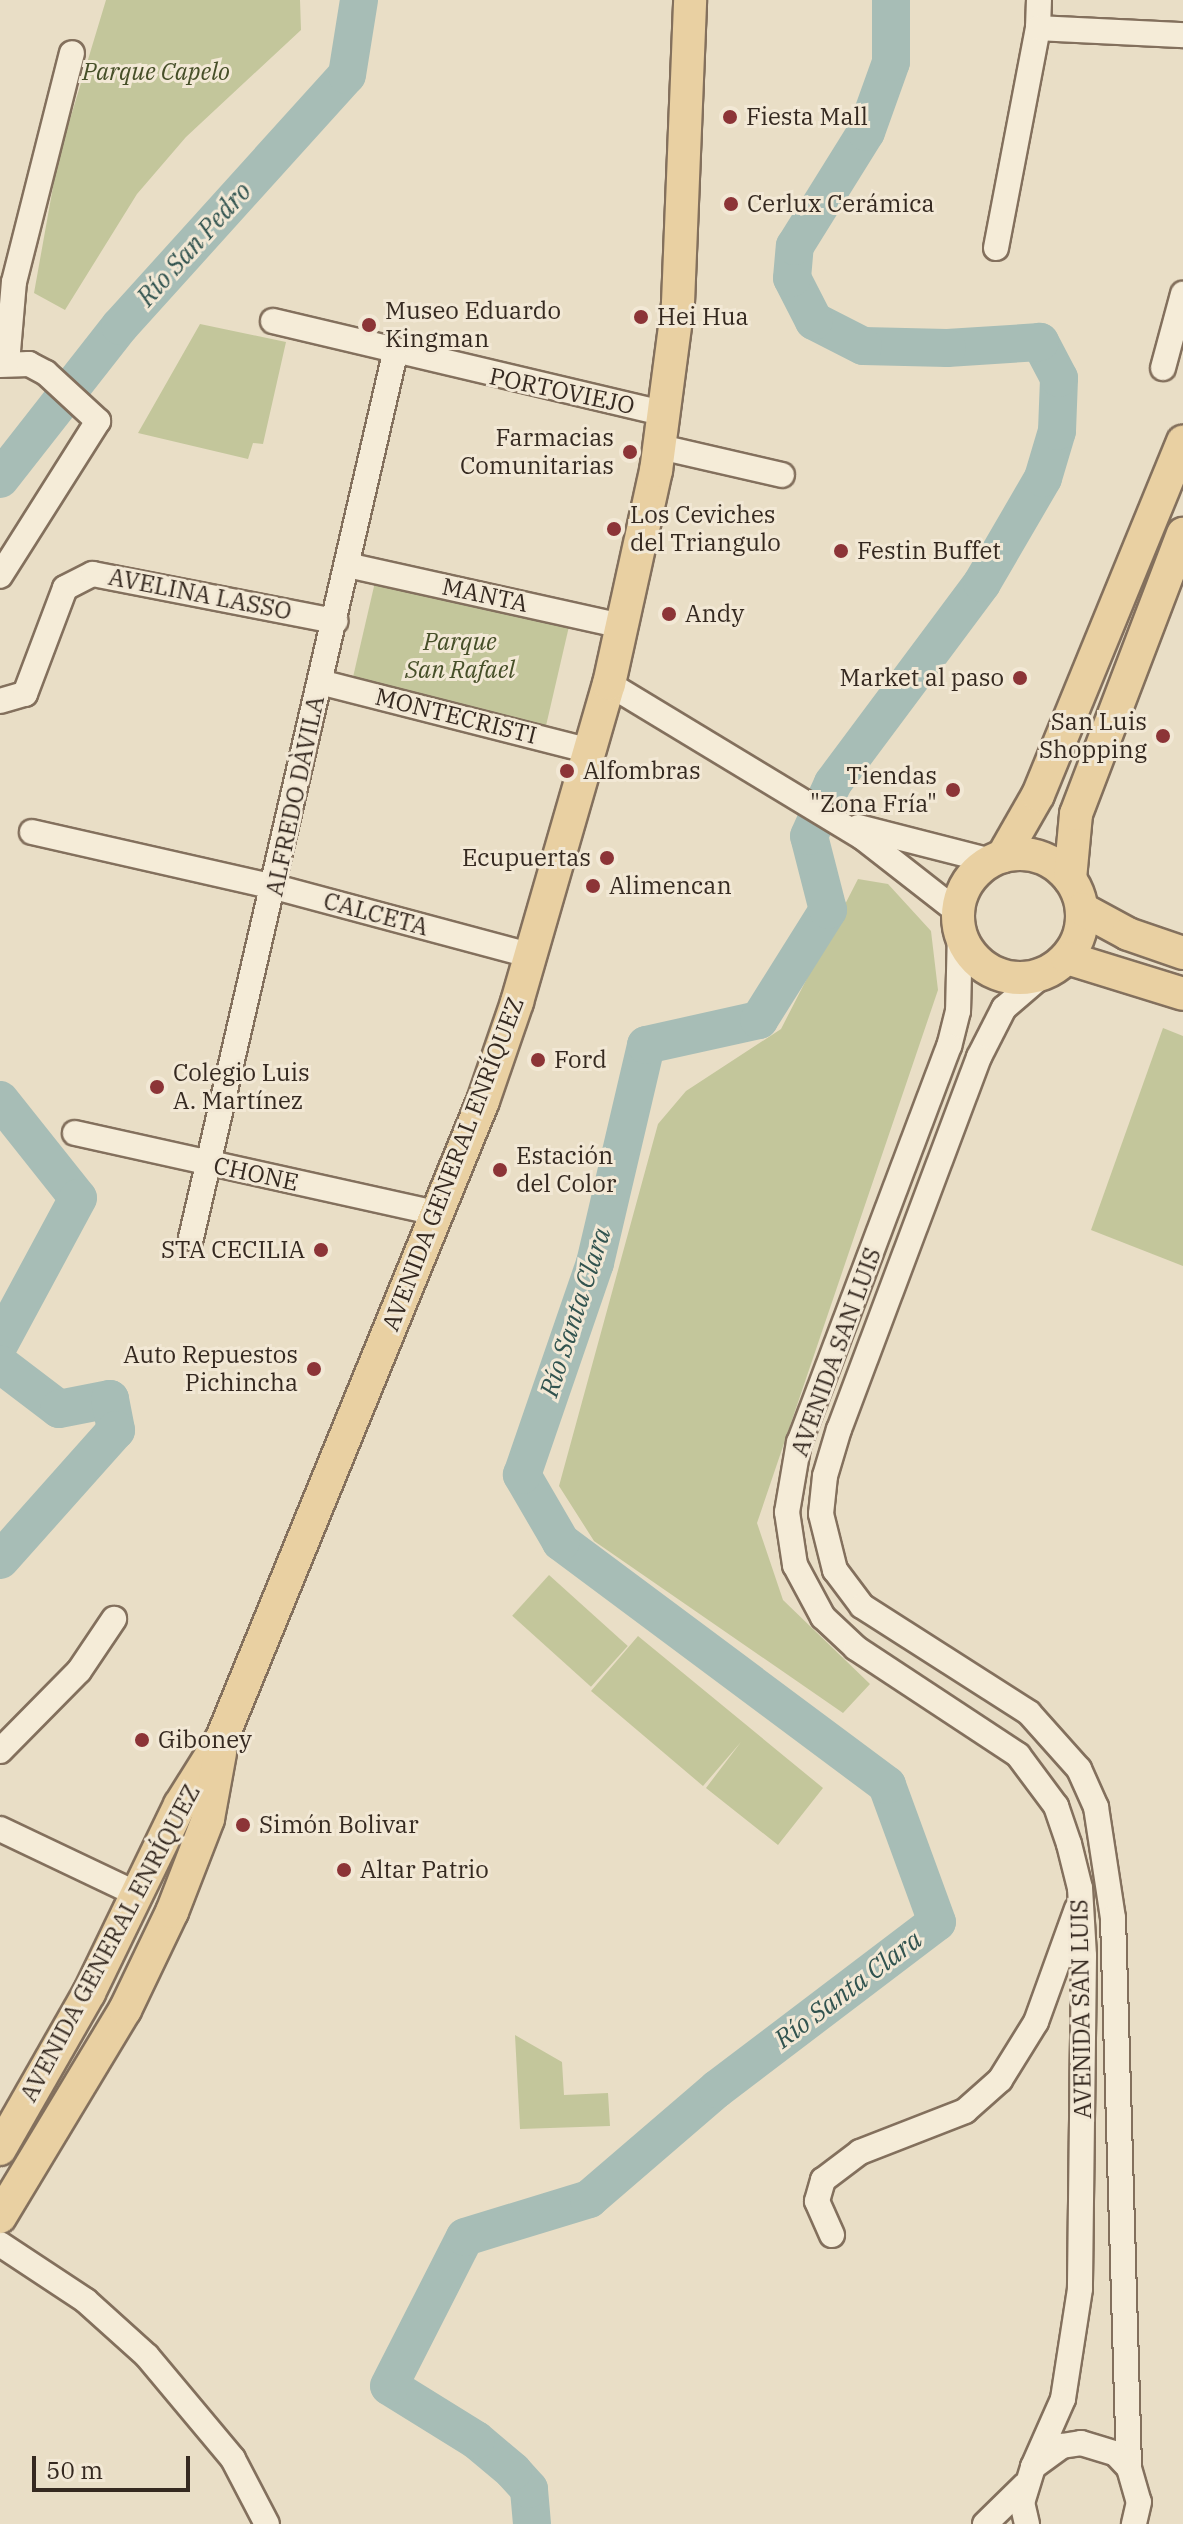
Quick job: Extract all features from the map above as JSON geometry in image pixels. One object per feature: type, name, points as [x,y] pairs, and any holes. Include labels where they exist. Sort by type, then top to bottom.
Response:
[{"type":"main road","name":"AVENIDA GENERAL ENRÍQUEZ","points":[[0,2149],[89,1993],[180,1805],[222,1738],[483,1101],[532,956],[609,684],[660,447],[678,303],[690,0]]},
{"type":"main road","points":[[1183,442],[1038,795],[997,859],[974,874],[959,922],[973,955],[993,972],[1010,978],[1056,966],[1183,994]]},
{"type":"main road","points":[[1056,966],[1080,935],[1082,909],[1070,879],[1076,814],[1183,534]]},
{"type":"main road","points":[[997,859],[1028,855],[1051,863],[1070,879]]},
{"type":"main road","points":[[1082,909],[1128,934],[1183,953]]},
{"type":"main road","name":"AVENIDA GENERAL ENRÍQUEZ","points":[[0,2217],[10,2178],[125,2010],[172,1912],[208,1819],[222,1738]]},
{"type":"street","points":[[996,248],[1038,28],[1039,0]]},
{"type":"street","points":[[1038,28],[1183,35]]},
{"type":"street","points":[[0,576],[97,430],[94,413],[46,373],[29,364],[4,364],[14,282],[72,53]]},
{"type":"street","points":[[1163,368],[1183,294]]},
{"type":"street","name":"PORTOVIEJO","points":[[273,321],[395,354],[665,414]]},
{"type":"street","name":"ALFREDO DÀVILA","points":[[191,1238],[212,1165],[395,354]]},
{"type":"street","points":[[660,447],[782,475]]},
{"type":"street","name":"MANTA","points":[[347,565],[623,626]]},
{"type":"street","name":"AVELINA LASSO","points":[[0,701],[25,694],[65,588],[93,574],[335,621]]},
{"type":"street","name":"MONTECRISTI","points":[[320,682],[591,751]]},
{"type":"street","points":[[609,684],[836,820],[959,922]]},
{"type":"street","points":[[836,820],[997,859]]},
{"type":"street","name":"CALCETA","points":[[32,832],[275,887],[532,956]]},
{"type":"street","name":"AVENIDA SAN LUIS","points":[[959,922],[959,996],[949,1046],[799,1442],[787,1512],[795,1565],[807,1593],[838,1633],[1018,1755],[1040,1780],[1069,1844],[1080,1900],[1080,2289],[1067,2385],[1029,2476],[985,2524]]},
{"type":"street","name":"AVENIDA SAN LUIS","points":[[1056,966],[1011,1001],[993,1026],[825,1476],[825,1538],[835,1570],[862,1606],[1029,1713],[1079,1769],[1096,1807],[1113,1918],[1129,2468],[1139,2502],[1134,2524]]},
{"type":"street","name":"CHONE","points":[[75,1133],[437,1213]]},
{"type":"street","points":[[891,1204],[921,1214]]},
{"type":"street","points":[[0,1751],[79,1671],[114,1619]]},
{"type":"street","points":[[0,1829],[137,1894]]},
{"type":"street","points":[[832,2235],[817,2201],[823,2180],[860,2152],[965,2111],[1000,2080],[1036,2022],[1080,1900]]},
{"type":"street","points":[[0,2244],[86,2301],[147,2356],[233,2459],[267,2524]]},
{"type":"street","points":[[1027,2524],[1029,2476],[1062,2446],[1081,2443],[1116,2454],[1129,2468]]},
{"type":"green space","name":"Parque Capelo","points":[[106,0],[300,0],[301,30],[186,137],[137,194],[65,310],[34,293],[58,159]]},
{"type":"green space","points":[[200,324],[286,342],[263,444],[253,443],[248,459],[138,433]]},
{"type":"green space","name":"Parque San Rafael","points":[[375,582],[569,627],[546,728],[352,683]]},
{"type":"green space","points":[[858,879],[888,884],[931,931],[938,990],[757,1523],[783,1600],[870,1684],[843,1713],[594,1541],[559,1486],[658,1124],[686,1091],[781,1029]]},
{"type":"green space","points":[[1163,1028],[1183,1036],[1183,1266],[1091,1230]]},
{"type":"green space","points":[[549,1575],[628,1646],[591,1687],[512,1616]]},
{"type":"green space","points":[[638,1636],[823,1788],[778,1845],[706,1788],[741,1742],[703,1786],[591,1691]]},
{"type":"green space","points":[[515,2035],[562,2062],[564,2095],[608,2093],[610,2126],[520,2129]]},
{"type":"waterway","name":"Río San Pedro","points":[[0,479],[120,326],[347,75],[359,0]]},
{"type":"waterway","name":"Río Santa Clara","points":[[532,2524],[529,2489],[513,2471],[476,2440],[389,2386],[465,2237],[589,2199],[717,2089],[937,1922],[887,1785],[561,1542],[522,1475],[595,1263],[646,1045],[759,1020],[828,910],[809,836],[833,783],[982,583],[1043,478],[1057,431],[1059,378],[1040,342],[947,348],[863,346],[814,321],[792,278],[795,246],[866,132],[891,62],[891,0]]},
{"type":"waterway","points":[[0,1100],[78,1198],[0,1343]]},
{"type":"waterway","points":[[0,1364],[59,1409],[110,1399],[116,1430],[0,1560]]},
{"type":"place","name":"Fiesta Mall","points":[[730,117]]},
{"type":"place","name":"Cerlux Cerámica","points":[[731,204]]},
{"type":"place","name":"Hei Hua","points":[[641,317]]},
{"type":"place","name":"Museo Eduardo Kingman","points":[[369,325]]},
{"type":"place","name":"Farmacias Comunitarias","points":[[630,452]]},
{"type":"place","name":"Los Ceviches del Triangulo","points":[[614,529]]},
{"type":"place","name":"Festin Buffet","points":[[841,551]]},
{"type":"place","name":"Andy","points":[[669,614]]},
{"type":"place","name":"Market al paso","points":[[1020,678]]},
{"type":"place","name":"San Luis Shopping","points":[[1163,736]]},
{"type":"place","name":"Alfombras","points":[[567,771]]},
{"type":"place","name":"Tiendas \"Zona Fría\"","points":[[953,790]]},
{"type":"place","name":"Ecupuertas","points":[[607,858]]},
{"type":"place","name":"Alimencan","points":[[593,886]]},
{"type":"place","name":"Ford","points":[[538,1060]]},
{"type":"place","name":"Colegio Luis A. Martínez","points":[[157,1087]]},
{"type":"place","name":"Estación del Color","points":[[500,1170]]},
{"type":"place","name":"STA CECILIA","points":[[321,1250]]},
{"type":"place","name":"Auto Repuestos Pichincha","points":[[314,1369]]},
{"type":"place","name":"Giboney","points":[[142,1740]]},
{"type":"place","name":"Simón Bolivar","points":[[243,1825]]},
{"type":"place","name":"Altar Patrio","points":[[344,1870]]}]
